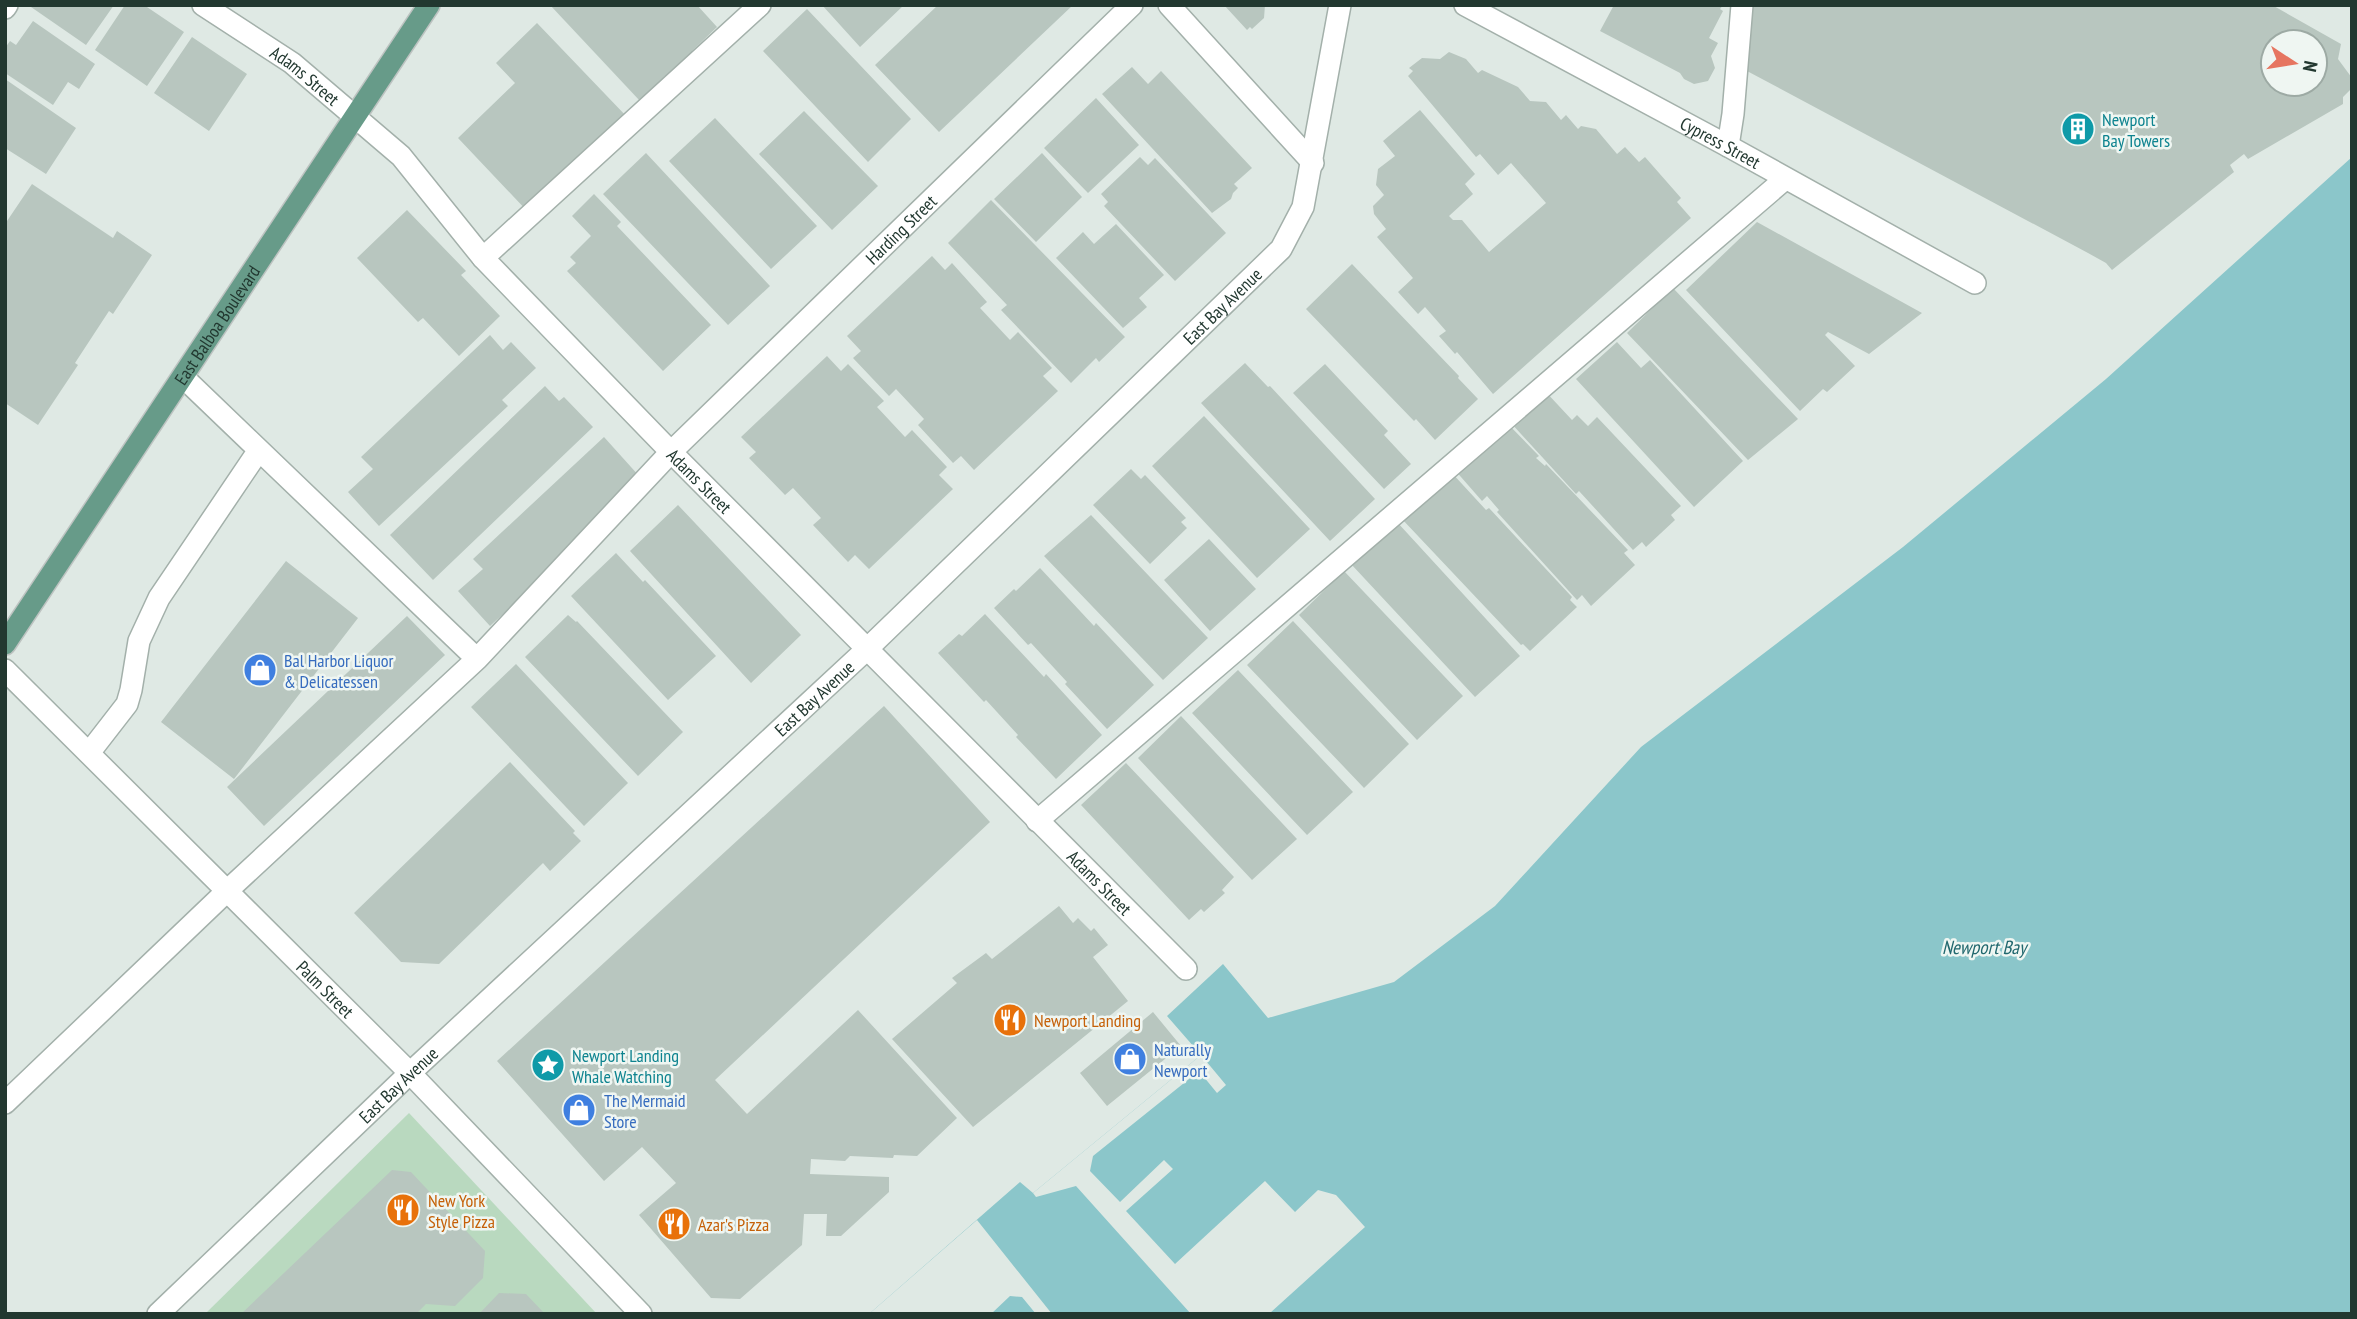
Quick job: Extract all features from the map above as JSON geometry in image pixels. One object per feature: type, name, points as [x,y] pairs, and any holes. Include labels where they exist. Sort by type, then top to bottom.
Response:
[{"type":"main road","name":"East Balboa Boulevard","points":[[5,644],[429,5]]},
{"type":"street","name":"Adams Street","points":[[204,5],[292,62],[401,156],[484,258],[671,452],[1186,969]]},
{"type":"street","points":[[484,258],[760,5]]},
{"type":"street","name":"Harding Street","points":[[5,1102],[477,659],[671,452],[1132,5]]},
{"type":"street","points":[[1169,5],[1312,163]]},
{"type":"street","name":"East Bay Avenue","points":[[158,1314],[410,1073],[866,650],[1281,249],[1303,206],[1340,5]]},
{"type":"street","name":"Cypress Street","points":[[1465,5],[1975,283]]},
{"type":"street","points":[[1728,146],[1734,114],[1742,5]]},
{"type":"street","points":[[1037,821],[1785,178]]},
{"type":"street","points":[[183,377],[477,659]]},
{"type":"street","points":[[89,753],[127,704],[135,653],[159,598],[259,450]]},
{"type":"street","name":"Palm Street","points":[[5,670],[410,1073],[641,1314]]},
{"type":"green space","points":[[409,1113],[597,1314],[205,1314]]},
{"type":"water","name":"Newport Bay","points":[[2352,157],[2352,1314],[869,1314],[1020,1182],[1033,1193],[1201,1055],[1167,1016],[1223,964],[1268,1018],[1394,982],[1495,906],[1641,747],[1903,547],[2106,379]]},
{"type":"pier","points":[[1201,1055],[1226,1085],[1217,1093],[1199,1071],[1093,1156],[1090,1171],[1120,1202],[1164,1160],[1173,1169],[1126,1211],[1175,1264],[1265,1181],[1295,1212],[1318,1190],[1336,1195],[1365,1227],[1269,1314],[1191,1314],[1076,1186],[1036,1197],[1033,1193]]},
{"type":"pier","points":[[977,1220],[1052,1314],[1036,1314],[1022,1297],[1010,1296],[991,1314],[869,1314]]},
{"type":"building","points":[[114,5],[86,45],[31,7]]},
{"type":"building","points":[[125,5],[144,5],[184,32],[147,86],[95,50]]},
{"type":"building","points":[[550,5],[697,5],[717,27],[692,51],[696,54],[669,79],[665,76],[640,101]]},
{"type":"building","points":[[822,5],[904,5],[860,47]]},
{"type":"building","points":[[938,5],[1073,5],[939,132],[875,65]]},
{"type":"building","points":[[1224,5],[1265,5],[1264,18],[1247,30]]},
{"type":"building","points":[[1614,5],[1723,5],[1720,9],[1723,11],[1709,38],[1718,43],[1711,56],[1715,68],[1708,81],[1694,84],[1684,79],[1680,73],[1600,31]]},
{"type":"building","name":"Newport Bay Towers","points":[[1753,5],[2272,5],[2313,28],[2259,28],[2259,98],[2329,98],[2329,37],[2341,44],[2338,59],[2352,78],[2352,88],[2343,97],[2343,104],[2248,159],[2244,154],[2230,165],[2234,172],[2112,270],[2106,263],[1747,71]]},
{"type":"building","points":[[807,9],[911,119],[868,162],[763,51]]},
{"type":"building","points":[[33,21],[95,64],[79,89],[68,82],[53,105],[5,73],[5,48],[10,41],[16,45]]},
{"type":"building","points":[[537,23],[628,118],[529,213],[458,138],[515,83],[496,63]]},
{"type":"building","points":[[192,37],[247,74],[209,131],[154,93]]},
{"type":"building","points":[[1449,52],[1466,59],[1478,73],[1482,70],[1518,87],[1530,101],[1546,102],[1561,120],[1566,115],[1578,129],[1581,126],[1596,129],[1617,154],[1625,147],[1639,162],[1645,157],[1681,198],[1677,202],[1691,218],[1493,394],[1457,352],[1455,354],[1439,336],[1446,331],[1425,307],[1418,314],[1398,292],[1413,278],[1377,237],[1386,229],[1374,214],[1373,206],[1384,195],[1376,185],[1378,169],[1395,156],[1383,141],[1420,110],[1475,174],[1465,184],[1473,194],[1449,216],[1453,220],[1462,220],[1489,252],[1546,203],[1511,163],[1498,175],[1480,154],[1476,157],[1408,76],[1413,71],[1409,68],[1422,58],[1440,59]]},
{"type":"building","points":[[1132,67],[1148,84],[1161,71],[1252,168],[1234,184],[1238,188],[1231,199],[1212,213],[1102,94]]},
{"type":"building","points":[[5,79],[76,128],[46,174],[5,148]]},
{"type":"building","points":[[1096,98],[1139,145],[1088,193],[1044,148]]},
{"type":"building","points":[[804,111],[878,186],[832,230],[759,154]]},
{"type":"building","points":[[715,118],[817,226],[771,269],[669,161]]},
{"type":"building","points":[[646,153],[770,286],[728,325],[603,194]]},
{"type":"building","points":[[1042,153],[1082,197],[1036,242],[994,199]]},
{"type":"building","points":[[1140,157],[1148,165],[1155,158],[1226,233],[1175,281],[1104,206],[1108,202],[1101,194]]},
{"type":"building","points":[[32,184],[113,238],[117,231],[152,255],[113,314],[109,311],[75,363],[78,365],[38,425],[5,403],[5,224]]},
{"type":"building","points":[[594,194],[621,222],[617,226],[711,325],[663,371],[567,271],[576,263],[570,257],[591,236],[572,216]]},
{"type":"building","points":[[991,200],[1125,337],[1099,362],[1096,358],[1071,383],[1001,310],[1007,305],[948,243]]},
{"type":"building","points":[[407,210],[466,271],[461,275],[500,316],[459,356],[423,318],[418,322],[357,258]]},
{"type":"building","points":[[1757,222],[1922,313],[1869,354],[1828,332],[1825,335],[1855,366],[1827,392],[1823,389],[1800,411],[1686,290]]},
{"type":"building","points":[[1116,224],[1164,275],[1139,298],[1147,307],[1123,328],[1056,258],[1083,232],[1094,244]]},
{"type":"building","points":[[932,256],[945,270],[952,263],[987,302],[980,308],[1010,340],[1018,332],[1052,368],[1043,376],[1058,391],[974,470],[961,456],[953,463],[918,425],[924,419],[896,389],[889,396],[853,358],[861,351],[847,336]]},
{"type":"building","points":[[1352,264],[1478,399],[1435,440],[1306,309]]},
{"type":"building","points":[[1673,288],[1798,419],[1748,460],[1627,333]]},
{"type":"building","points":[[490,335],[503,350],[511,342],[536,368],[502,400],[508,406],[379,526],[348,492],[373,469],[361,457]]},
{"type":"building","points":[[1617,342],[1641,368],[1650,360],[1743,461],[1694,507],[1576,379]]},
{"type":"building","points":[[827,356],[841,371],[848,364],[884,401],[877,407],[905,437],[912,430],[947,467],[939,475],[953,489],[869,569],[855,555],[848,562],[813,525],[821,518],[793,488],[785,495],[749,458],[756,452],[741,437]]},
{"type":"building","points":[[1245,363],[1270,386],[1375,499],[1330,541],[1201,403]]},
{"type":"building","points":[[1325,364],[1388,431],[1384,435],[1411,464],[1384,489],[1293,393]]},
{"type":"building","points":[[545,386],[559,401],[564,397],[593,427],[433,580],[390,535]]},
{"type":"building","points":[[1545,391],[1572,420],[1577,415],[1588,426],[1597,417],[1681,506],[1671,515],[1675,520],[1646,547],[1642,542],[1633,550],[1579,491],[1576,494],[1511,423]]},
{"type":"building","points":[[1204,416],[1310,529],[1257,578],[1152,466]]},
{"type":"building","points":[[1508,424],[1539,456],[1536,458],[1545,466],[1546,464],[1628,550],[1624,553],[1635,565],[1591,606],[1582,595],[1577,600],[1497,512],[1499,510],[1487,496],[1482,501],[1454,469]]},
{"type":"building","points":[[604,437],[640,477],[619,506],[490,626],[458,591],[483,569],[473,559]]},
{"type":"building","points":[[1131,469],[1141,479],[1145,475],[1186,518],[1181,522],[1187,528],[1150,564],[1093,505]]},
{"type":"building","points":[[1451,472],[1486,510],[1489,508],[1572,597],[1570,600],[1577,607],[1530,651],[1521,645],[1401,518]]},
{"type":"building","points":[[678,505],[801,635],[751,683],[630,551]]},
{"type":"building","points":[[1091,515],[1208,638],[1163,680],[1044,556]]},
{"type":"building","points":[[1397,522],[1520,656],[1475,697],[1351,564]]},
{"type":"building","points":[[1209,539],[1256,589],[1210,631],[1164,580]]},
{"type":"building","points":[[616,553],[716,656],[668,700],[571,596]]},
{"type":"building","name":"Bal Harbor Liquor & Delicatessen","points":[[286,561],[358,618],[234,779],[161,722]]},
{"type":"building","points":[[1040,568],[1154,685],[1107,729],[1031,643],[1028,645],[994,608]]},
{"type":"building","points":[[1344,571],[1463,696],[1417,740],[1299,615]]},
{"type":"building","points":[[985,614],[1044,677],[1046,674],[1102,735],[1056,779],[986,700],[984,702],[938,653],[959,634],[962,636]]},
{"type":"building","points":[[568,615],[577,621],[683,732],[638,776],[525,657]]},
{"type":"building","points":[[407,616],[445,655],[264,826],[227,787]]},
{"type":"building","points":[[1293,621],[1409,744],[1364,788],[1247,665]]},
{"type":"building","points":[[516,664],[628,783],[584,826],[471,707]]},
{"type":"building","points":[[1238,670],[1353,792],[1307,835],[1192,713]]},
{"type":"building","points":[[884,706],[990,822],[715,1080],[747,1114],[858,1010],[957,1118],[917,1156],[850,1156],[845,1161],[811,1159],[810,1174],[889,1177],[889,1192],[841,1236],[826,1236],[827,1214],[804,1214],[802,1245],[740,1299],[711,1298],[639,1215],[676,1183],[642,1147],[604,1181],[497,1061]]},
{"type":"building","points":[[1181,716],[1297,839],[1252,880],[1138,758]]},
{"type":"building","points":[[510,762],[575,831],[573,833],[581,841],[550,871],[543,863],[439,964],[401,962],[354,913]]},
{"type":"building","points":[[1126,763],[1234,877],[1222,890],[1225,893],[1204,912],[1201,909],[1189,920],[1081,805]]},
{"type":"building","name":"Newport Landing","points":[[1059,906],[1073,923],[1078,918],[1091,931],[1094,928],[1108,945],[1093,957],[1128,1001],[973,1127],[892,1039],[957,983],[952,978],[986,953],[992,959]]},
{"type":"building","name":"Naturally Newport","points":[[1153,1012],[1181,1046],[1107,1106],[1080,1073]]},
{"type":"building","points":[[392,1170],[411,1172],[485,1251],[483,1278],[455,1306],[426,1304],[416,1314],[241,1314]]},
{"type":"building","points":[[499,1293],[526,1294],[545,1314],[479,1314]]},
{"type":"place","name":"Newport Bay Towers","points":[[2078,129]]},
{"type":"place","name":"Bal Harbor Liquor & Delicatessen","points":[[260,670]]},
{"type":"place","name":"Newport Landing","points":[[1010,1020]]},
{"type":"place","name":"Naturally Newport","points":[[1130,1059]]},
{"type":"place","name":"Newport Landing Whale Watching","points":[[548,1065]]},
{"type":"place","name":"The Mermaid Store","points":[[579,1110]]},
{"type":"place","name":"New York Style Pizza","points":[[403,1210]]},
{"type":"place","name":"Azar's Pizza","points":[[674,1224]]}]
